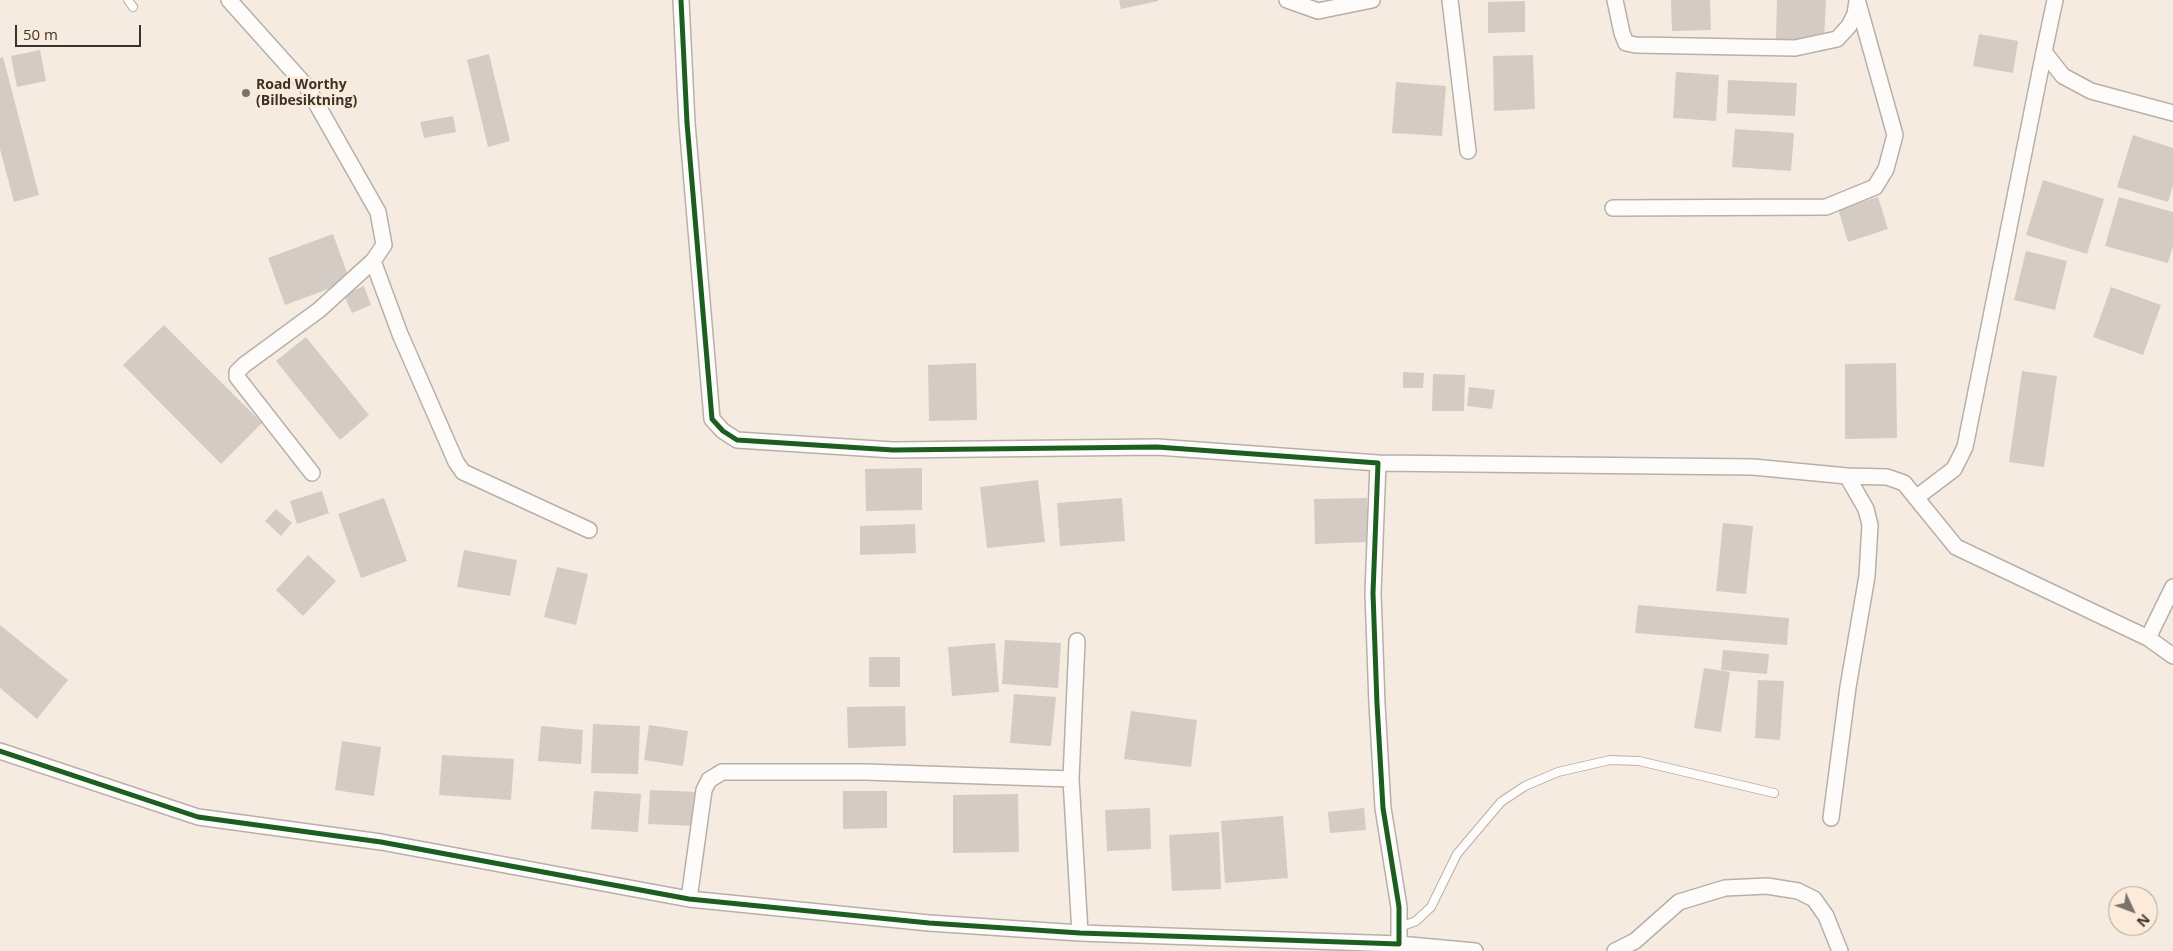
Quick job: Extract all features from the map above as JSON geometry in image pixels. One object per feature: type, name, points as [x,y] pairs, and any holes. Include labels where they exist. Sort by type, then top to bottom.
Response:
[{"type":"street","points":[[229,0],[306,87],[378,212],[384,245],[373,261],[318,310],[237,372],[237,377],[312,473]]},
{"type":"street","points":[[682,0],[686,123],[712,419],[723,431],[737,440],[893,450],[1156,447],[1378,464],[1753,467],[1847,476],[1887,477],[1904,483],[1956,548],[2148,638],[2173,656]]},
{"type":"street","points":[[1286,0],[1318,11],[1372,0]]},
{"type":"street","points":[[1450,0],[1468,151]]},
{"type":"street","points":[[1615,0],[1626,43],[1636,45],[1794,48],[1838,39],[1849,26],[1857,1]]},
{"type":"street","points":[[1916,497],[1954,469],[1965,447],[2055,0]]},
{"type":"street","points":[[1614,208],[1826,208],[1875,188],[1886,169],[1895,135],[1857,1]]},
{"type":"street","points":[[2044,52],[2063,76],[2091,91],[2173,113]]},
{"type":"street","points":[[373,261],[400,334],[456,462],[463,472],[589,530]]},
{"type":"street","points":[[1378,464],[1373,594],[1377,704],[1383,808],[1399,907],[1399,944]]},
{"type":"street","points":[[1831,818],[1849,679],[1867,576],[1869,534],[1866,509],[1847,476]]},
{"type":"street","points":[[2148,638],[2173,586]]},
{"type":"street","points":[[1077,641],[1070,779],[1080,933]]},
{"type":"street","points":[[0,751],[198,817],[382,842],[689,899],[929,923],[1080,933],[1399,944],[1475,951]]},
{"type":"street","points":[[689,899],[704,790],[709,780],[722,772],[865,772],[1070,779]]},
{"type":"street","points":[[1615,951],[1635,941],[1679,902],[1725,888],[1766,886],[1798,891],[1814,899],[1826,916],[1840,951]]},
{"type":"lane","points":[[128,0],[134,7]]},
{"type":"lane","points":[[1400,927],[1416,921],[1431,907],[1457,854],[1501,802],[1525,786],[1558,772],[1610,760],[1638,761],[1774,793]]},
{"type":"building","points":[[1119,0],[1158,0],[1158,1],[1121,9]]},
{"type":"building","points":[[1671,0],[1710,0],[1711,30],[1672,31]]},
{"type":"building","points":[[1777,0],[1826,0],[1824,40],[1776,39]]},
{"type":"building","points":[[1525,1],[1525,32],[1488,33],[1488,2]]},
{"type":"building","points":[[1979,34],[2018,41],[2013,73],[1973,66]]},
{"type":"building","points":[[40,50],[46,81],[17,87],[11,56]]},
{"type":"building","points":[[489,54],[510,141],[488,147],[467,60]]},
{"type":"building","points":[[1533,55],[1535,109],[1494,111],[1493,56]]},
{"type":"building","points":[[3,57],[39,195],[14,202],[0,149],[0,58]]},
{"type":"building","points":[[1676,72],[1719,75],[1716,121],[1673,118]]},
{"type":"building","points":[[1728,80],[1797,83],[1795,116],[1727,113]]},
{"type":"building","points":[[1396,82],[1446,86],[1442,136],[1392,133]]},
{"type":"building","points":[[453,116],[456,132],[424,138],[420,122]]},
{"type":"building","points":[[1735,129],[1794,133],[1791,171],[1732,167]]},
{"type":"building","points":[[2133,135],[2173,148],[2173,185],[2168,202],[2117,187]]},
{"type":"building","points":[[2043,180],[2104,199],[2087,254],[2026,235]]},
{"type":"building","points":[[1878,197],[1888,229],[1848,242],[1838,209]]},
{"type":"building","points":[[2119,197],[2173,212],[2173,246],[2168,263],[2105,246]]},
{"type":"building","points":[[333,234],[350,281],[285,305],[268,258]]},
{"type":"building","points":[[2026,251],[2067,261],[2055,310],[2014,300]]},
{"type":"building","points":[[364,286],[371,305],[352,313],[344,295]]},
{"type":"building","points":[[2111,287],[2161,305],[2143,355],[2093,337]]},
{"type":"building","points":[[164,325],[262,423],[221,464],[123,365]]},
{"type":"building","points":[[306,337],[369,415],[340,440],[276,361]]},
{"type":"building","points":[[976,363],[977,420],[929,421],[928,365]]},
{"type":"building","points":[[1896,363],[1897,438],[1845,439],[1845,364]]},
{"type":"building","points":[[2022,371],[2057,376],[2044,467],[2009,462]]},
{"type":"building","points":[[1403,372],[1424,373],[1423,388],[1403,388]]},
{"type":"building","points":[[1433,374],[1465,375],[1464,411],[1432,411]]},
{"type":"building","points":[[1469,387],[1495,390],[1492,409],[1467,406]]},
{"type":"building","points":[[922,468],[922,510],[866,511],[865,469]]},
{"type":"building","points":[[1038,480],[1045,542],[987,548],[980,487]]},
{"type":"building","points":[[322,491],[329,513],[297,524],[290,501]]},
{"type":"building","points":[[384,498],[407,561],[361,578],[338,514]]},
{"type":"building","points":[[1122,498],[1125,541],[1060,546],[1057,503]]},
{"type":"building","points":[[1367,498],[1368,542],[1315,544],[1314,499]]},
{"type":"building","points":[[276,509],[292,523],[281,536],[265,521]]},
{"type":"building","points":[[1723,523],[1753,526],[1746,594],[1716,591]]},
{"type":"building","points":[[915,524],[916,553],[860,555],[860,526]]},
{"type":"building","points":[[464,550],[517,560],[510,596],[457,587]]},
{"type":"building","points":[[308,555],[336,581],[303,616],[276,590]]},
{"type":"building","points":[[557,567],[588,574],[576,625],[544,617]]},
{"type":"building","points":[[1638,605],[1789,618],[1787,645],[1635,633]]},
{"type":"building","points":[[0,625],[68,680],[37,719],[0,688]]},
{"type":"building","points":[[1005,640],[1061,643],[1058,688],[1002,684]]},
{"type":"building","points":[[995,643],[999,692],[952,696],[948,647]]},
{"type":"building","points":[[1723,650],[1769,654],[1767,674],[1721,670]]},
{"type":"building","points":[[869,657],[900,657],[900,687],[869,687]]},
{"type":"building","points":[[1704,668],[1730,672],[1721,732],[1694,728]]},
{"type":"building","points":[[1758,680],[1784,681],[1780,740],[1755,738]]},
{"type":"building","points":[[1014,694],[1056,697],[1051,746],[1010,743]]},
{"type":"building","points":[[905,706],[906,746],[848,748],[847,707]]},
{"type":"building","points":[[1131,711],[1197,720],[1191,767],[1124,759]]},
{"type":"building","points":[[593,724],[640,726],[638,774],[591,773]]},
{"type":"building","points":[[649,725],[688,731],[683,766],[644,760]]},
{"type":"building","points":[[541,726],[583,730],[581,764],[538,761]]},
{"type":"building","points":[[342,741],[381,747],[374,796],[335,790]]},
{"type":"building","points":[[442,755],[514,759],[511,800],[439,795]]},
{"type":"building","points":[[650,790],[697,792],[695,826],[648,824]]},
{"type":"building","points":[[594,791],[641,794],[638,832],[591,829]]},
{"type":"building","points":[[843,791],[887,791],[887,828],[843,829]]},
{"type":"building","points":[[1018,794],[1019,852],[953,853],[953,795]]},
{"type":"building","points":[[1150,808],[1151,849],[1107,851],[1105,810]]},
{"type":"building","points":[[1364,808],[1366,830],[1330,833],[1328,812]]},
{"type":"building","points":[[1283,816],[1288,878],[1225,883],[1221,821]]},
{"type":"building","points":[[1219,832],[1221,889],[1172,891],[1169,835]]},
{"type":"cycle path","points":[[0,751],[198,817],[381,842],[689,899],[929,923],[1080,933],[1399,944],[1399,907],[1383,808],[1377,704],[1373,593],[1378,463],[1157,447],[893,450],[737,440],[723,431],[712,419],[687,123],[681,0]]},
{"type":"place","name":"Road Worthy (Bilbesiktning)","points":[[246,93]]}]
